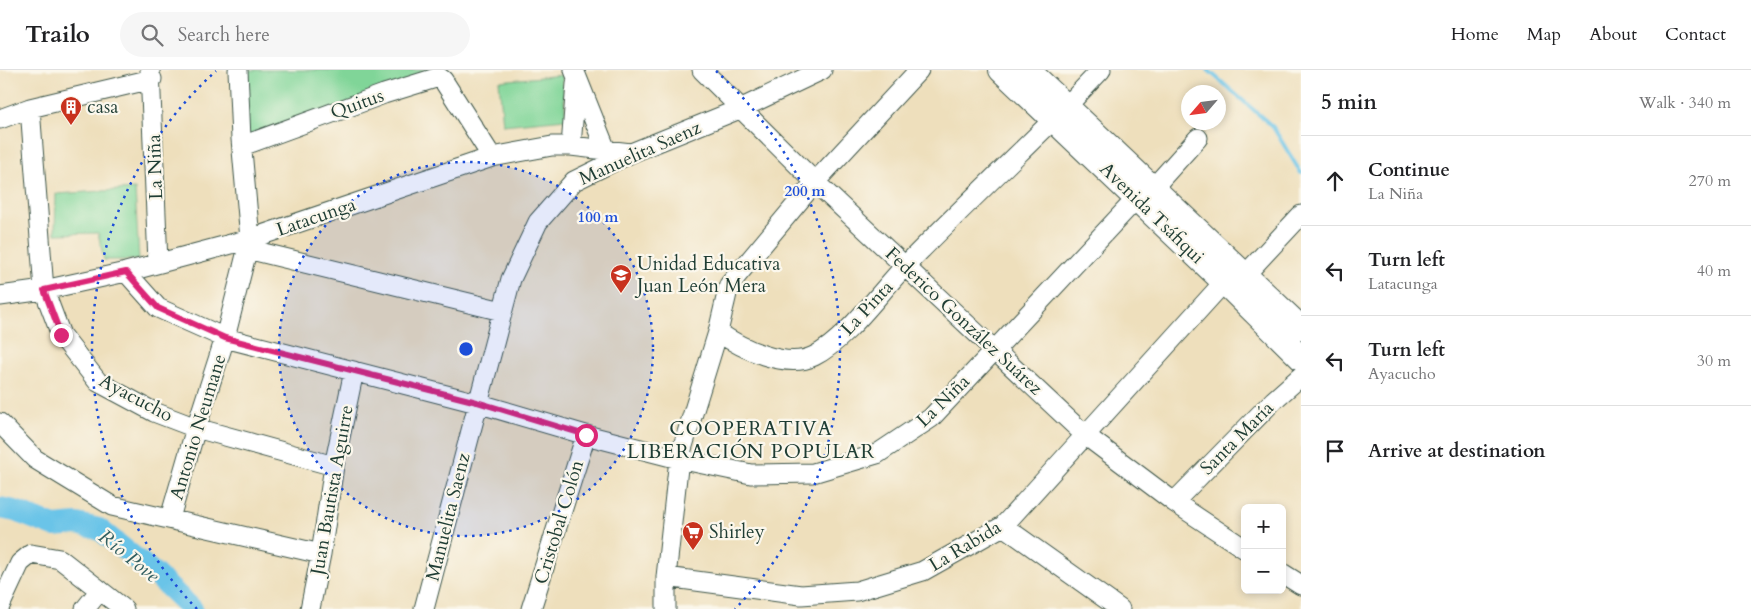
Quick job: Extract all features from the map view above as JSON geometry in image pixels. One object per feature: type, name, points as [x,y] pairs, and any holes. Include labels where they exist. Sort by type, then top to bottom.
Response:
[{"type":"main road","name":"Avenida Tsáfiqui","points":[[1002,70],[1060,113],[1235,279],[1301,328]]},
{"type":"main road","name":"Avenida Tsáfiqui","points":[[1028,70],[1060,113]]},
{"type":"main road","name":"Avenida Tsáfiqui","points":[[1235,279],[1301,358]]},
{"type":"street","name":"Antonio Neumane","points":[[170,518],[225,338],[248,244],[238,70]]},
{"type":"street","name":"Federico González Suárez","points":[[702,70],[815,182],[1085,435],[1174,502],[1241,546]]},
{"type":"street","name":"Manuelita Saenz","points":[[424,609],[477,402],[511,279],[538,222],[574,181],[631,153],[742,108],[822,70]]},
{"type":"street","points":[[666,609],[666,577],[679,459],[718,332],[729,285],[815,182],[919,70]]},
{"type":"street","name":"La Pinta","points":[[718,332],[732,342],[774,358],[793,361],[813,357],[838,340],[905,266],[1101,70]]},
{"type":"street","points":[[0,119],[30,108],[151,75]]},
{"type":"street","name":"La Niña","points":[[151,75],[158,263]]},
{"type":"street","points":[[572,146],[575,75]]},
{"type":"street","points":[[575,75],[606,150]]},
{"type":"street","name":"Quitus","points":[[242,146],[384,94],[439,77],[443,80],[492,157]]},
{"type":"street","name":"Ayacucho","points":[[30,108],[44,290],[61,335],[98,382],[154,412],[196,428],[334,466]]},
{"type":"street","name":"La Niña","points":[[126,272],[158,308],[225,338],[477,402],[586,435],[679,459],[751,474],[813,473],[877,454],[931,418],[1198,138]]},
{"type":"street","name":"Latacunga","points":[[0,296],[44,290],[248,244],[492,157],[552,146],[572,146],[631,153]]},
{"type":"street","name":"La Rabida","points":[[666,577],[801,595],[833,602],[865,589],[923,571],[1003,526],[1085,435],[1235,279],[1301,215]]},
{"type":"street","points":[[248,244],[502,311]]},
{"type":"street","name":"Juan Bautista Aguirre","points":[[310,609],[321,554],[334,466],[354,371]]},
{"type":"street","name":"Santa María","points":[[1174,502],[1274,400],[1301,376]]},
{"type":"street","points":[[0,423],[35,459],[112,506],[321,554]]},
{"type":"street","name":"Cristobal Colón","points":[[531,609],[586,435]]},
{"type":"street","points":[[1003,526],[1120,609]]},
{"type":"street","points":[[0,606],[20,563],[31,554],[60,559],[124,609]]},
{"type":"street","points":[[1286,576],[1301,585]]},
{"type":"street","points":[[85,609],[100,590]]},
{"type":"green space","points":[[238,70],[446,70],[241,139]]},
{"type":"green space","points":[[562,75],[566,119],[503,125],[499,81]]},
{"type":"green space","points":[[135,189],[139,260],[104,260],[98,233],[55,234],[56,194]]},
{"type":"waterway","points":[[1208,70],[1273,127],[1301,173]]},
{"type":"waterway","name":"Río Pove","points":[[0,508],[15,511],[54,526],[77,524],[99,529],[154,573],[192,609]]},
{"type":"place","name":"casa","points":[[71,126]]},
{"type":"place","name":"Unidad Educativa Juan León Mera","points":[[621,294]]},
{"type":"place","name":"Shirley","points":[[693,551]]},
{"type":"district","name":"COOPERATIVA LIBERACIÓN POPULAR","points":[[751,440]]},
{"type":"route","points":[[61,335],[44,290],[126,272],[158,308],[225,338],[477,402],[586,435]]}]
